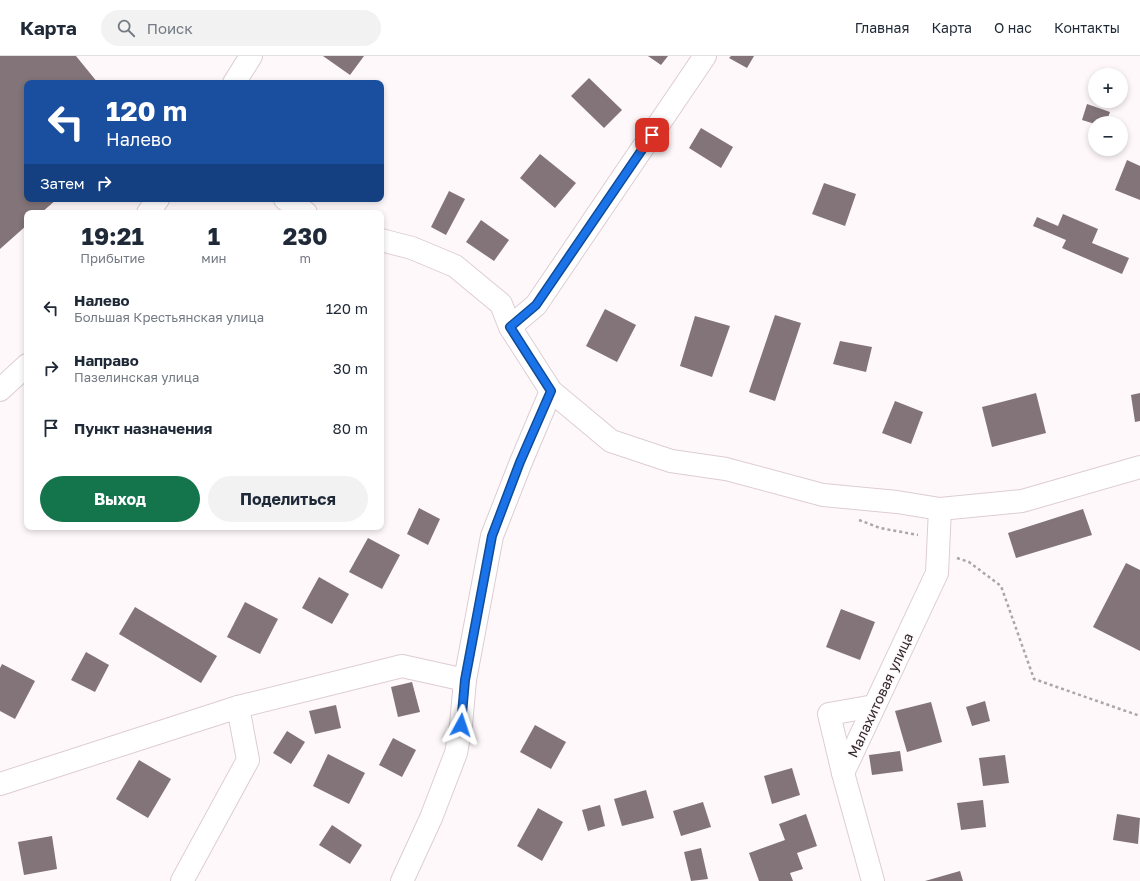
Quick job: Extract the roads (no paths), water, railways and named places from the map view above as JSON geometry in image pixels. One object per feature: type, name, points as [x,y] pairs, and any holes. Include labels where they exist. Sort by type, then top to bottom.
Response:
[{"type":"street","points":[[236,80],[251,56]]},
{"type":"street","points":[[510,327],[536,305],[705,56]]},
{"type":"street","points":[[290,202],[302,210]]},
{"type":"street","points":[[384,241],[412,248],[455,266],[501,304],[510,327],[551,391],[611,441],[671,461],[726,469],[822,495],[897,502],[940,509],[1022,501],[1140,467]]},
{"type":"street","points":[[0,390],[24,368]]},
{"type":"street","points":[[402,881],[432,818],[456,753],[461,725],[465,680],[492,536],[520,462],[551,391]]},
{"type":"street","name":"Малахитовая улица","points":[[873,881],[843,773],[936,573],[940,509]]},
{"type":"street","points":[[0,784],[238,706],[402,666],[465,680]]},
{"type":"street","points":[[182,881],[248,760],[238,706]]},
{"type":"street","points":[[843,773],[829,714],[874,706]]}]
